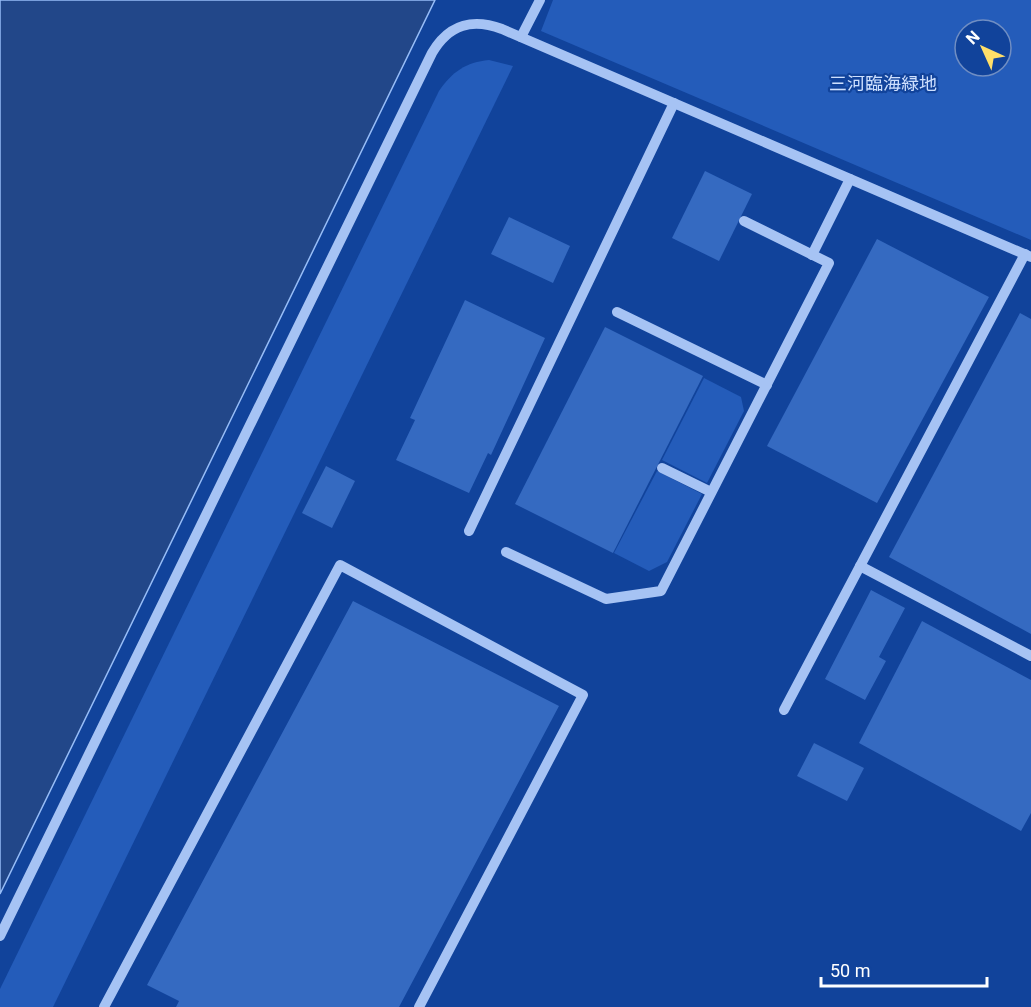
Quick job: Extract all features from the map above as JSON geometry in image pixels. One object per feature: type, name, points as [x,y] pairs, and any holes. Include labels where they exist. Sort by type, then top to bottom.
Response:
[{"type":"street","points":[[521,37],[540,0]]},
{"type":"street","points":[[0,936],[432,52],[449,33],[472,23],[490,24],[1028,255],[784,710]]},
{"type":"street","points":[[469,531],[674,103]]},
{"type":"street","points":[[812,255],[850,178]]},
{"type":"street","points":[[506,552],[606,599],[661,591],[829,263],[744,221]]},
{"type":"street","points":[[617,312],[767,385]]},
{"type":"street","points":[[662,468],[711,492]]},
{"type":"street","points":[[104,1007],[340,566],[583,695],[419,1007]]},
{"type":"street","points":[[860,566],[1031,656]]},
{"type":"green space","name":"三河臨海緑地","points":[[553,0],[1031,0],[1031,240],[541,31]]},
{"type":"green space","points":[[489,60],[513,66],[53,1007],[0,1007],[0,989],[439,91],[460,69],[473,63]]},
{"type":"green space","points":[[704,378],[741,397],[744,411],[707,483],[662,460]]},
{"type":"green space","points":[[657,471],[702,494],[667,562],[649,571],[614,553]]},
{"type":"shaded area","points":[[0,0],[435,0],[0,894]]},
{"type":"building","points":[[705,171],[752,194],[719,261],[672,238]]},
{"type":"building","points":[[509,217],[570,246],[553,283],[491,254]]},
{"type":"building","points":[[877,239],[989,297],[877,503],[767,446]]},
{"type":"building","points":[[465,300],[545,338],[491,455],[488,453],[469,493],[396,460],[415,420],[410,418]]},
{"type":"building","points":[[1020,313],[1031,319],[1031,634],[889,557]]},
{"type":"building","points":[[605,327],[703,376],[613,553],[515,504]]},
{"type":"building","points":[[326,466],[355,481],[332,528],[302,513]]},
{"type":"building","points":[[871,590],[905,608],[879,657],[886,661],[865,700],[825,679]]},
{"type":"building","points":[[353,601],[559,706],[399,1007],[176,1007],[179,1001],[147,985]]},
{"type":"building","points":[[922,621],[1031,680],[1031,813],[1021,831],[859,743]]},
{"type":"building","points":[[814,743],[864,768],[847,801],[797,776]]}]
